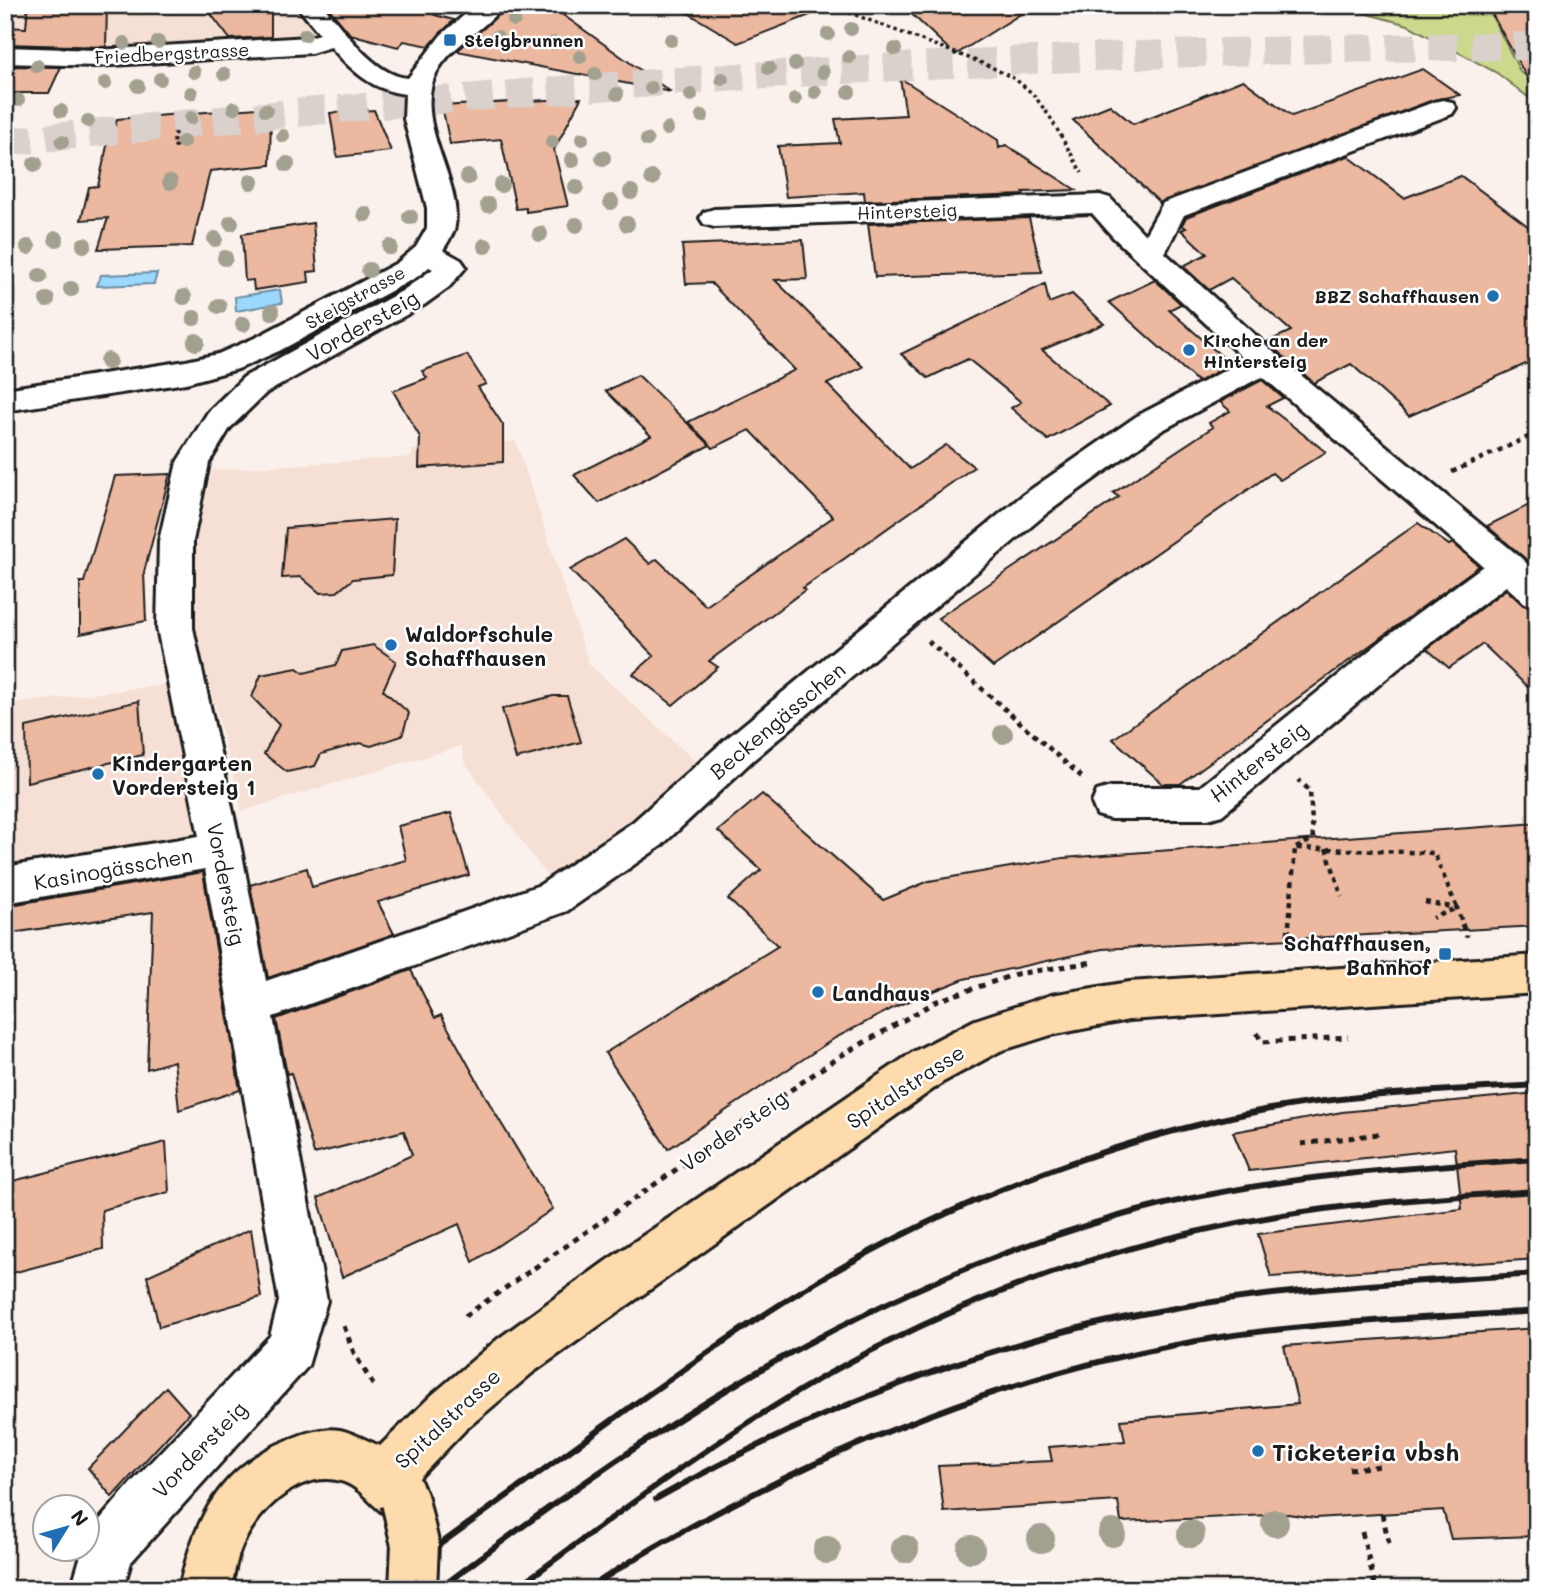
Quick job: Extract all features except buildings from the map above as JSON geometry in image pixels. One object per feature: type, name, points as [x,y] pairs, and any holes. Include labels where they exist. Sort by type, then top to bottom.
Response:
[{"type":"main road","name":"Spitalstrasse","points":[[396,1489],[449,1412],[515,1356],[928,1067],[990,1034],[1051,1015],[1129,1001],[1537,974]]},
{"type":"main road","points":[[205,1589],[207,1564],[216,1536],[242,1497],[268,1474],[285,1464],[311,1456],[334,1455],[362,1461],[396,1489],[415,1533],[417,1560],[413,1589]]},
{"type":"street","points":[[308,5],[383,80],[397,85],[418,86],[423,74],[450,40],[491,5]]},
{"type":"street","name":"Friedbergstrasse","points":[[5,55],[96,58],[311,45],[338,37]]},
{"type":"street","name":"Steigstrasse","points":[[5,400],[186,372],[227,362],[268,344],[407,270],[428,253],[440,228],[441,208],[417,119],[418,86]]},
{"type":"street","points":[[1149,255],[1173,209],[1443,108]]},
{"type":"street","points":[[1100,204],[1149,255],[1268,364],[1537,593]]},
{"type":"street","name":"Hintersteig","points":[[714,218],[1100,204]]},
{"type":"street","name":"Vordersteig","points":[[97,1589],[109,1548],[150,1500],[291,1349],[303,1301],[222,849],[176,628],[176,541],[193,462],[219,420],[255,386],[413,298],[439,280],[451,267],[428,253]]},
{"type":"street","name":"Beckengässchen","points":[[250,1006],[553,898],[647,834],[739,750],[1035,504],[1148,424],[1246,371],[1268,364]]},
{"type":"street","name":"Hintersteig","points":[[1111,803],[1209,803],[1398,648],[1508,566]]},
{"type":"street","name":"Kasinogässchen","points":[[5,885],[222,849]]},
{"type":"path","points":[[829,5],[987,65],[1015,79],[1033,94],[1050,117],[1100,204]]},
{"type":"path","points":[[175,132],[173,145],[180,149]]},
{"type":"path","points":[[1417,489],[1537,433]]},
{"type":"path","points":[[901,617],[1111,803]]},
{"type":"path","points":[[1277,947],[1289,947],[1295,848],[1434,853],[1482,977]]},
{"type":"path","points":[[1326,848],[1342,896]]},
{"type":"path","points":[[1425,902],[1457,908]]},
{"type":"path","points":[[1433,918],[1457,908]]},
{"type":"path","name":"Vordersteig","points":[[465,1316],[837,1058],[937,1001],[1016,974],[1101,962]]},
{"type":"path","points":[[1262,1042],[1348,1037]]},
{"type":"path","points":[[1301,1144],[1379,1134]]},
{"type":"path","points":[[354,1353],[375,1388]]},
{"type":"path","points":[[1349,1469],[1383,1466]]},
{"type":"path","points":[[1382,1514],[1390,1547]]},
{"type":"path","points":[[1362,1532],[1376,1589]]},
{"type":"shaded area","points":[[5,5],[308,5],[338,37],[311,45],[5,55]]},
{"type":"shaded area","name":"Waldorfschule Schaffhausen","points":[[516,441],[589,664],[704,769],[555,887],[465,763],[461,746],[242,811],[194,626],[196,539],[212,470],[411,457],[412,450]]},
{"type":"shaded area","name":"Kindergarten Vordersteig 1","points":[[168,684],[207,842],[5,873],[5,705]]},
{"type":"green space","points":[[1335,5],[1486,5],[1521,73],[1537,78],[1537,104],[1497,73],[1408,25]]},
{"type":"water","points":[[157,273],[154,284],[97,286],[101,275]]},
{"type":"water","points":[[280,290],[282,303],[236,311],[235,297]]},
{"type":"tunnel","points":[[5,142],[196,122],[578,89],[961,63],[1345,49],[1537,46]]},
{"type":"railway","points":[[378,1589],[636,1403],[776,1307],[874,1250],[975,1201],[1079,1160],[1132,1143],[1240,1115],[1351,1098],[1537,1085]]},
{"type":"railway","points":[[439,1589],[607,1466],[694,1410],[782,1358],[873,1310],[967,1268],[1064,1233],[1165,1204],[1211,1194],[1350,1174],[1537,1159]]},
{"type":"railway","points":[[515,1589],[665,1479],[781,1402],[876,1348],[991,1295],[1111,1254],[1234,1224],[1356,1205],[1537,1191]]},
{"type":"railway","points":[[656,1499],[712,1468],[826,1414],[944,1368],[1065,1331],[1178,1307],[1280,1293],[1537,1274]]},
{"type":"railway","points":[[588,1589],[689,1527],[809,1466],[923,1418],[1039,1378],[1160,1348],[1221,1337],[1300,1327],[1537,1311]]},
{"type":"place","name":"Steigbrunnen","points":[[450,40]]},
{"type":"place","name":"BBZ Schaffhausen","points":[[1493,296]]},
{"type":"place","name":"Kirche an der Hintersteig","points":[[1189,350]]},
{"type":"place","name":"Waldorfschule Schaffhausen","points":[[391,645]]},
{"type":"place","name":"Kindergarten Vordersteig 1","points":[[98,774]]},
{"type":"place","name":"Schaffhausen, Bahnhof","points":[[1445,954]]},
{"type":"place","name":"Landhaus","points":[[818,992]]},
{"type":"place","name":"Ticketeria vbsh","points":[[1258,1451]]}]
